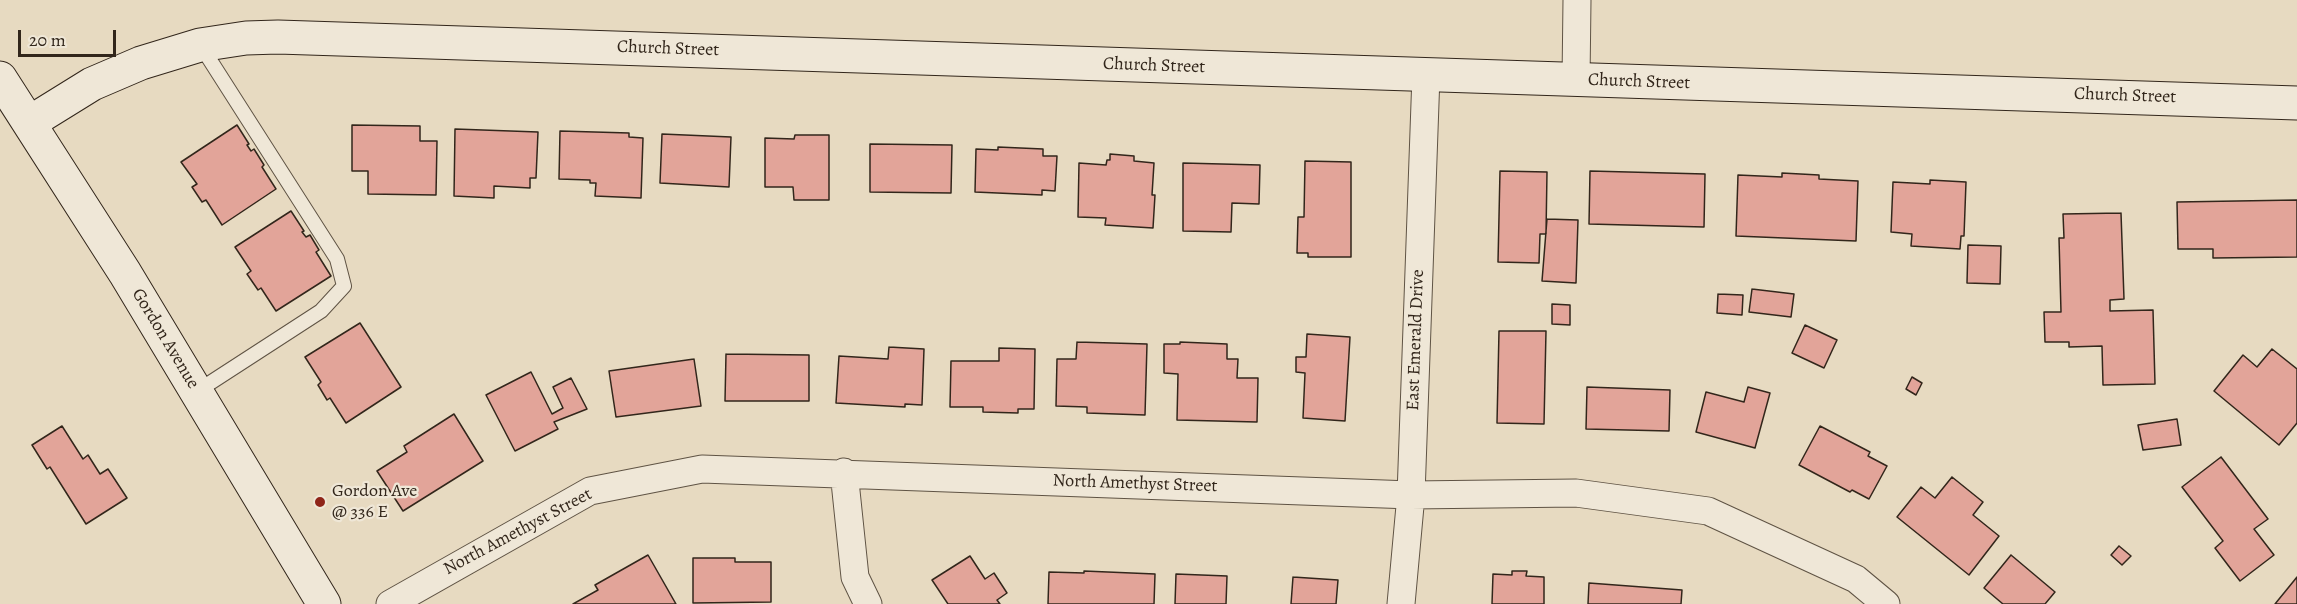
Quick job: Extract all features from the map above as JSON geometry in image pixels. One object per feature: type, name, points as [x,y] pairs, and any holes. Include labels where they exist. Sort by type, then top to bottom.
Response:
[{"type":"street","points":[[1576,81],[1577,0]]},
{"type":"street","name":"Church Street","points":[[29,123],[92,84],[148,60],[200,45],[259,37],[1576,81],[2297,102]]},
{"type":"street","name":"East Emerald Drive","points":[[1401,604],[1411,495],[1426,75]]},
{"type":"street","name":"Gordon Avenue","points":[[0,78],[125,273],[324,604]]},
{"type":"street","name":"North Amethyst Street","points":[[390,604],[590,491],[702,469],[844,472],[1411,495],[1576,493],[1708,511],[1856,579],[1886,604]]},
{"type":"street","points":[[844,472],[855,578],[868,604]]},
{"type":"lane","points":[[196,392],[321,311],[344,286],[337,259],[200,45]]},
{"type":"building","points":[[237,125],[251,151],[254,149],[264,165],[262,167],[276,189],[222,225],[206,200],[202,202],[192,187],[197,184],[181,162]]},
{"type":"building","points":[[352,125],[420,126],[420,141],[437,141],[436,195],[368,194],[368,171],[352,171]]},
{"type":"building","points":[[455,129],[538,132],[536,178],[530,178],[530,188],[494,186],[494,198],[454,196]]},
{"type":"building","points":[[560,131],[629,133],[629,137],[643,138],[641,198],[595,196],[596,183],[590,183],[590,180],[559,179]]},
{"type":"building","points":[[662,134],[731,137],[729,187],[660,183]]},
{"type":"building","points":[[795,135],[829,135],[829,200],[794,200],[793,187],[765,187],[765,138],[794,139]]},
{"type":"building","points":[[870,144],[952,145],[951,193],[870,192]]},
{"type":"building","points":[[998,147],[1043,149],[1043,156],[1057,156],[1055,191],[1042,190],[1042,195],[975,192],[976,149],[998,150]]},
{"type":"building","points":[[1110,154],[1134,156],[1134,161],[1154,163],[1153,228],[1105,225],[1106,218],[1078,217],[1079,163],[1106,165],[1107,160],[1110,160]]},
{"type":"building","points":[[1305,161],[1351,162],[1351,257],[1308,257],[1308,253],[1297,253],[1298,217],[1304,217]]},
{"type":"building","points":[[1183,163],[1260,165],[1259,204],[1232,203],[1231,232],[1183,231]]},
{"type":"building","points":[[1500,171],[1547,172],[1546,234],[1540,234],[1539,263],[1498,262]]},
{"type":"building","points":[[1590,171],[1705,174],[1704,227],[1589,224]]},
{"type":"building","points":[[1782,173],[1819,175],[1819,179],[1858,181],[1856,241],[1736,236],[1738,175],[1782,177]]},
{"type":"building","points":[[1930,180],[1966,182],[1964,236],[1961,236],[1960,249],[1911,246],[1912,234],[1891,232],[1893,182],[1930,184]]},
{"type":"building","points":[[2297,200],[2297,257],[2213,258],[2213,249],[2178,249],[2177,202]]},
{"type":"building","points":[[291,211],[304,231],[302,232],[306,237],[310,235],[319,250],[316,252],[331,276],[276,311],[261,288],[258,290],[247,274],[251,271],[235,247]]},
{"type":"building","points":[[2121,213],[2124,299],[2110,300],[2110,311],[2153,310],[2155,384],[2103,385],[2102,346],[2069,347],[2069,342],[2045,342],[2044,312],[2061,312],[2059,238],[2064,238],[2063,214]]},
{"type":"building","points":[[1547,219],[1578,220],[1576,283],[1542,281]]},
{"type":"building","points":[[1968,245],[2001,246],[2000,284],[1967,283]]},
{"type":"building","points":[[1752,289],[1794,294],[1791,317],[1749,312]]},
{"type":"building","points":[[1718,294],[1743,295],[1742,315],[1717,313]]},
{"type":"building","points":[[1552,304],[1570,305],[1570,325],[1552,324]]},
{"type":"building","points":[[360,323],[401,387],[346,423],[330,398],[327,400],[318,385],[321,382],[305,357]]},
{"type":"building","points":[[1805,325],[1837,340],[1824,368],[1792,353]]},
{"type":"building","points":[[1499,331],[1546,331],[1544,424],[1497,423]]},
{"type":"building","points":[[1307,334],[1350,337],[1345,421],[1303,418],[1305,373],[1296,372],[1296,357],[1306,357]]},
{"type":"building","points":[[1077,342],[1147,344],[1145,415],[1087,413],[1087,407],[1056,406],[1057,359],[1076,359]]},
{"type":"building","points":[[1180,342],[1227,344],[1227,359],[1238,359],[1237,378],[1258,378],[1257,422],[1177,420],[1178,374],[1164,373],[1164,344],[1180,344]]},
{"type":"building","points":[[889,347],[924,349],[922,405],[905,404],[905,407],[836,403],[839,356],[888,359]]},
{"type":"building","points":[[999,348],[1035,349],[1034,409],[1018,409],[1018,413],[983,412],[983,407],[950,407],[951,361],[999,361]]},
{"type":"building","points":[[2272,349],[2297,369],[2297,423],[2279,445],[2214,391],[2243,355],[2257,367]]},
{"type":"building","points":[[726,354],[809,355],[809,401],[725,401]]},
{"type":"building","points":[[694,359],[701,406],[616,417],[609,371]]},
{"type":"building","points":[[531,372],[552,414],[563,408],[553,387],[571,378],[587,409],[554,422],[558,429],[515,451],[486,395]]},
{"type":"building","points":[[1912,377],[1922,383],[1916,395],[1906,389]]},
{"type":"building","points":[[1587,387],[1670,390],[1669,431],[1586,429]]},
{"type":"building","points":[[1748,387],[1770,393],[1755,448],[1696,432],[1706,392],[1744,402]]},
{"type":"building","points":[[454,414],[483,461],[403,511],[377,471],[407,452],[404,446]]},
{"type":"building","points":[[2177,419],[2181,445],[2143,450],[2138,425]]},
{"type":"building","points":[[62,426],[83,459],[88,455],[100,474],[108,469],[127,498],[86,524],[50,467],[47,469],[32,445]]},
{"type":"building","points":[[1820,426],[1870,452],[1868,456],[1887,466],[1869,499],[1852,490],[1850,492],[1799,465]]},
{"type":"building","points":[[2221,457],[2268,519],[2254,529],[2274,555],[2240,581],[2215,548],[2223,541],[2182,487]]},
{"type":"building","points":[[1952,477],[1983,502],[1973,515],[1999,536],[1969,575],[1897,517],[1921,487],[1935,498]]},
{"type":"building","points":[[2119,546],[2131,556],[2122,565],[2111,555]]},
{"type":"building","points":[[648,555],[676,604],[573,604],[598,590],[595,585]]},
{"type":"building","points":[[2011,555],[2055,592],[2045,604],[2003,604],[1984,588]]},
{"type":"building","points":[[970,556],[985,579],[994,573],[1007,593],[997,600],[1000,604],[948,604],[932,580]]},
{"type":"building","points":[[693,558],[735,558],[735,562],[771,562],[771,602],[693,603]]},
{"type":"building","points":[[1084,571],[1155,574],[1154,604],[1048,604],[1049,572],[1084,573]]},
{"type":"building","points":[[1512,571],[1527,571],[1526,576],[1544,577],[1544,604],[1492,604],[1493,574],[1512,575]]},
{"type":"building","points":[[1176,574],[1227,576],[1226,604],[1175,604]]},
{"type":"building","points":[[1293,577],[1338,580],[1336,604],[1291,604]]},
{"type":"building","points":[[2297,577],[2297,604],[2275,604]]},
{"type":"building","points":[[1589,583],[1682,590],[1681,604],[1588,604]]},
{"type":"place","name":"Gordon Ave @ 336 E","points":[[320,502]]}]
